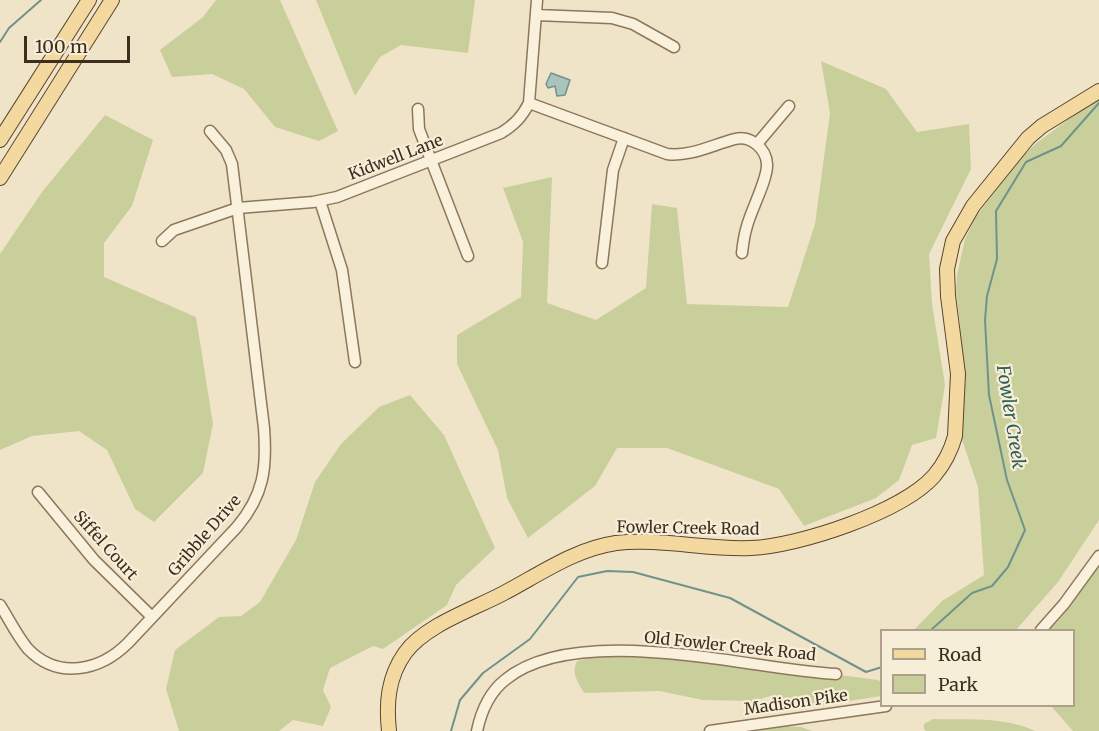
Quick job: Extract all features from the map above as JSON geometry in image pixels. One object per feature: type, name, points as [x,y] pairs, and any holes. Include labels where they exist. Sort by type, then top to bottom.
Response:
[{"type":"main road","points":[[0,140],[89,0]]},
{"type":"main road","points":[[0,178],[112,0]]},
{"type":"main road","name":"Fowler Creek Road","points":[[389,731],[387,712],[390,682],[405,653],[413,644],[442,624],[568,558],[591,548],[616,543],[732,548],[774,546],[834,530],[896,503],[924,485],[942,465],[955,436],[958,374],[948,296],[947,269],[953,241],[973,206],[1028,138],[1042,126],[1099,91]]},
{"type":"street","points":[[537,0],[529,103],[675,155],[686,154],[740,138],[758,144],[767,164],[746,228],[742,253]]},
{"type":"street","points":[[536,15],[612,18],[633,24],[674,47]]},
{"type":"street","name":"Kidwell Lane","points":[[162,241],[174,230],[238,208],[320,201],[337,197],[501,133],[517,122],[529,103]]},
{"type":"street","points":[[758,144],[789,106]]},
{"type":"street","points":[[418,109],[419,129],[468,255]]},
{"type":"street","name":"Gribble Drive","points":[[0,605],[26,646],[51,665],[62,668],[88,667],[104,662],[117,654],[242,521],[257,495],[263,478],[266,454],[238,208],[230,157],[210,131]]},
{"type":"street","points":[[602,263],[613,170],[624,138]]},
{"type":"street","points":[[320,201],[342,270],[355,362]]},
{"type":"street","name":"Siffel Court","points":[[38,492],[94,560],[152,617]]},
{"type":"street","points":[[1042,629],[1064,604],[1099,556]]},
{"type":"street","name":"Old Fowler Creek Road","points":[[477,731],[484,708],[504,680],[546,659],[566,654],[673,653],[836,674]]},
{"type":"street","name":"Madison Pike","points":[[710,731],[880,706]]},
{"type":"green space","points":[[216,0],[280,0],[338,131],[319,141],[275,127],[244,89],[212,74],[172,77],[160,50],[203,17]]},
{"type":"green space","points":[[316,0],[475,0],[468,53],[401,45],[380,57],[355,96]]},
{"type":"green space","points":[[821,61],[886,89],[917,132],[969,124],[971,169],[929,254],[932,304],[945,385],[936,438],[912,445],[899,480],[876,498],[804,526],[779,489],[667,448],[617,448],[595,486],[528,538],[507,498],[498,450],[457,364],[457,335],[521,297],[523,242],[503,188],[552,177],[547,303],[596,320],[646,288],[652,204],[677,208],[687,304],[788,307],[815,224],[830,113]]},
{"type":"green space","points":[[1099,97],[1099,520],[1058,582],[1017,629],[915,629],[942,601],[984,575],[978,487],[962,440],[957,275],[965,239],[975,218],[1016,163],[1035,144]]},
{"type":"green space","points":[[105,115],[153,140],[132,206],[104,243],[104,277],[196,317],[213,424],[203,473],[154,522],[135,509],[107,450],[79,431],[32,436],[0,450],[0,254],[42,192]]},
{"type":"green space","points":[[410,395],[444,435],[495,548],[456,585],[447,605],[383,649],[373,646],[330,668],[323,690],[331,707],[323,726],[293,720],[279,731],[179,731],[166,689],[175,650],[219,617],[241,616],[260,602],[296,540],[315,482],[341,444],[379,407]]},
{"type":"green space","points":[[1099,565],[1099,731],[1073,731],[1052,707],[1075,707],[1075,629],[1050,629]]},
{"type":"green space","points":[[610,652],[726,660],[878,680],[880,681],[880,696],[818,706],[790,703],[771,696],[753,701],[703,700],[659,691],[584,693],[575,674],[577,661]]},
{"type":"green space","points":[[933,719],[999,721],[1035,731],[926,731],[924,724]]},
{"type":"green space","points":[[784,726],[801,727],[812,731],[757,731]]},
{"type":"water","points":[[551,73],[570,80],[565,95],[557,96],[555,86],[548,88],[546,84]]},
{"type":"waterway","points":[[0,42],[9,28],[41,0]]},
{"type":"waterway","name":"Fowler Creek","points":[[932,629],[972,593],[992,586],[1008,567],[1025,530],[1007,480],[989,395],[985,320],[987,296],[997,259],[996,211],[1026,162],[1061,146],[1099,103]]},
{"type":"waterway","name":"Fowler Creek","points":[[451,731],[460,700],[483,673],[530,639],[578,577],[607,571],[633,572],[730,598],[866,672],[880,668]]}]
